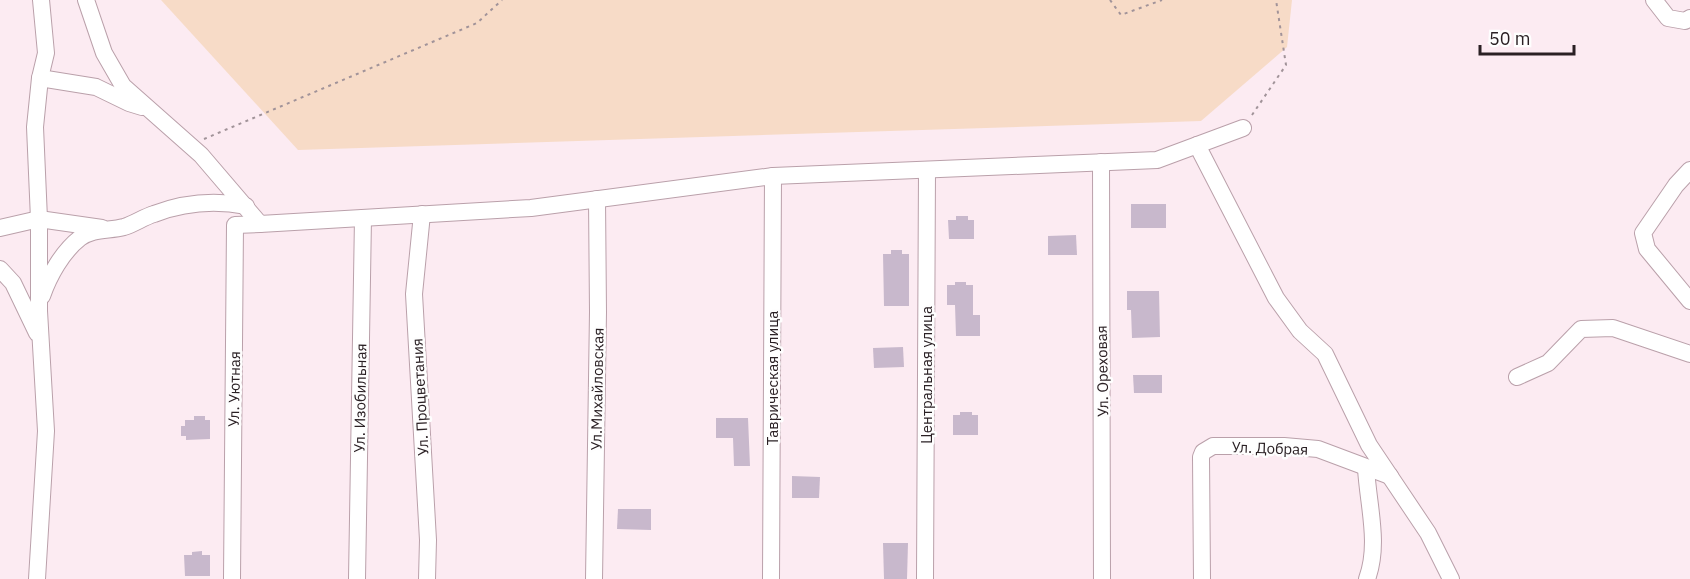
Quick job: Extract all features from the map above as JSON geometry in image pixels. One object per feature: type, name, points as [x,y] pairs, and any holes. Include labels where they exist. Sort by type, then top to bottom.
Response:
[{"type":"street","points":[[37,579],[46,431],[39,306],[39,219],[35,127],[40,78],[46,53],[40,0]]},
{"type":"street","points":[[86,0],[104,53],[123,86],[201,155],[260,224],[531,208],[773,176],[1157,160],[1243,128]]},
{"type":"street","points":[[1654,0],[1668,18],[1685,21],[1690,18]]},
{"type":"street","points":[[40,78],[96,87],[129,103],[148,108]]},
{"type":"street","points":[[1197,145],[1276,298],[1300,331],[1325,354],[1369,445],[1428,533],[1451,579]]},
{"type":"street","name":"Ул. Ореховая","points":[[1101,162],[1102,579]]},
{"type":"street","points":[[1690,170],[1676,185],[1643,233],[1647,249],[1690,301]]},
{"type":"street","name":"Центральная улица","points":[[926,579],[927,171]]},
{"type":"street","name":"Таврическая улица","points":[[771,579],[773,176]]},
{"type":"street","name":"Ул.Михайловская","points":[[594,579],[598,312],[597,199]]},
{"type":"street","points":[[39,306],[48,281],[62,258],[80,238],[97,230],[124,227],[154,213],[197,203],[231,203],[246,206]]},
{"type":"street","name":"Ул. Процветания","points":[[422,214],[414,294],[428,540],[427,579]]},
{"type":"street","name":"Ул. Изобильная","points":[[357,579],[363,218]]},
{"type":"street","points":[[0,228],[39,219],[106,229]]},
{"type":"street","name":"Ул. Уютная","points":[[232,579],[235,225],[260,224]]},
{"type":"street","points":[[0,269],[13,283],[41,342]]},
{"type":"street","points":[[1517,377],[1548,363],[1581,329],[1613,328],[1690,354]]},
{"type":"street","name":"Ул. Добрая","points":[[1202,579],[1201,457],[1203,452],[1214,446],[1296,447],[1318,450],[1390,476]]},
{"type":"street","points":[[1366,468],[1368,502],[1373,527],[1372,566],[1367,579]]},
{"type":"path","points":[[200,141],[477,22],[502,0]]},
{"type":"path","points":[[1110,0],[1121,15],[1162,0]]},
{"type":"path","points":[[1243,128],[1286,65],[1276,0]]},
{"type":"shaded area","points":[[161,0],[1292,0],[1287,47],[1201,121],[298,150]]},
{"type":"building","points":[[1131,204],[1166,204],[1166,228],[1131,228]]},
{"type":"building","points":[[956,216],[968,216],[968,220],[974,220],[974,239],[949,239],[948,220],[956,220]]},
{"type":"building","points":[[1076,235],[1077,255],[1048,255],[1048,236]]},
{"type":"building","points":[[891,250],[902,250],[902,254],[909,254],[909,306],[884,306],[883,254],[891,254]]},
{"type":"building","points":[[955,282],[966,282],[966,285],[973,285],[973,315],[980,315],[980,336],[956,336],[955,305],[947,305],[947,285],[955,285]]},
{"type":"building","points":[[1127,291],[1159,291],[1160,337],[1132,338],[1131,310],[1127,310]]},
{"type":"building","points":[[903,347],[904,367],[874,368],[873,348]]},
{"type":"building","points":[[1133,375],[1162,375],[1162,393],[1134,393]]},
{"type":"building","points":[[960,412],[972,412],[972,415],[978,415],[978,435],[953,435],[953,415],[960,415]]},
{"type":"building","points":[[194,416],[205,416],[205,420],[210,420],[210,439],[186,440],[186,436],[181,436],[181,426],[185,426],[185,420],[194,420]]},
{"type":"building","points":[[716,418],[748,418],[750,466],[734,466],[733,438],[716,438]]},
{"type":"building","points":[[792,476],[820,477],[819,498],[792,498]]},
{"type":"building","points":[[618,509],[651,509],[651,530],[617,529]]},
{"type":"building","points":[[883,543],[908,543],[907,579],[884,579]]},
{"type":"building","points":[[202,551],[202,555],[210,555],[210,576],[185,576],[184,555]]}]
